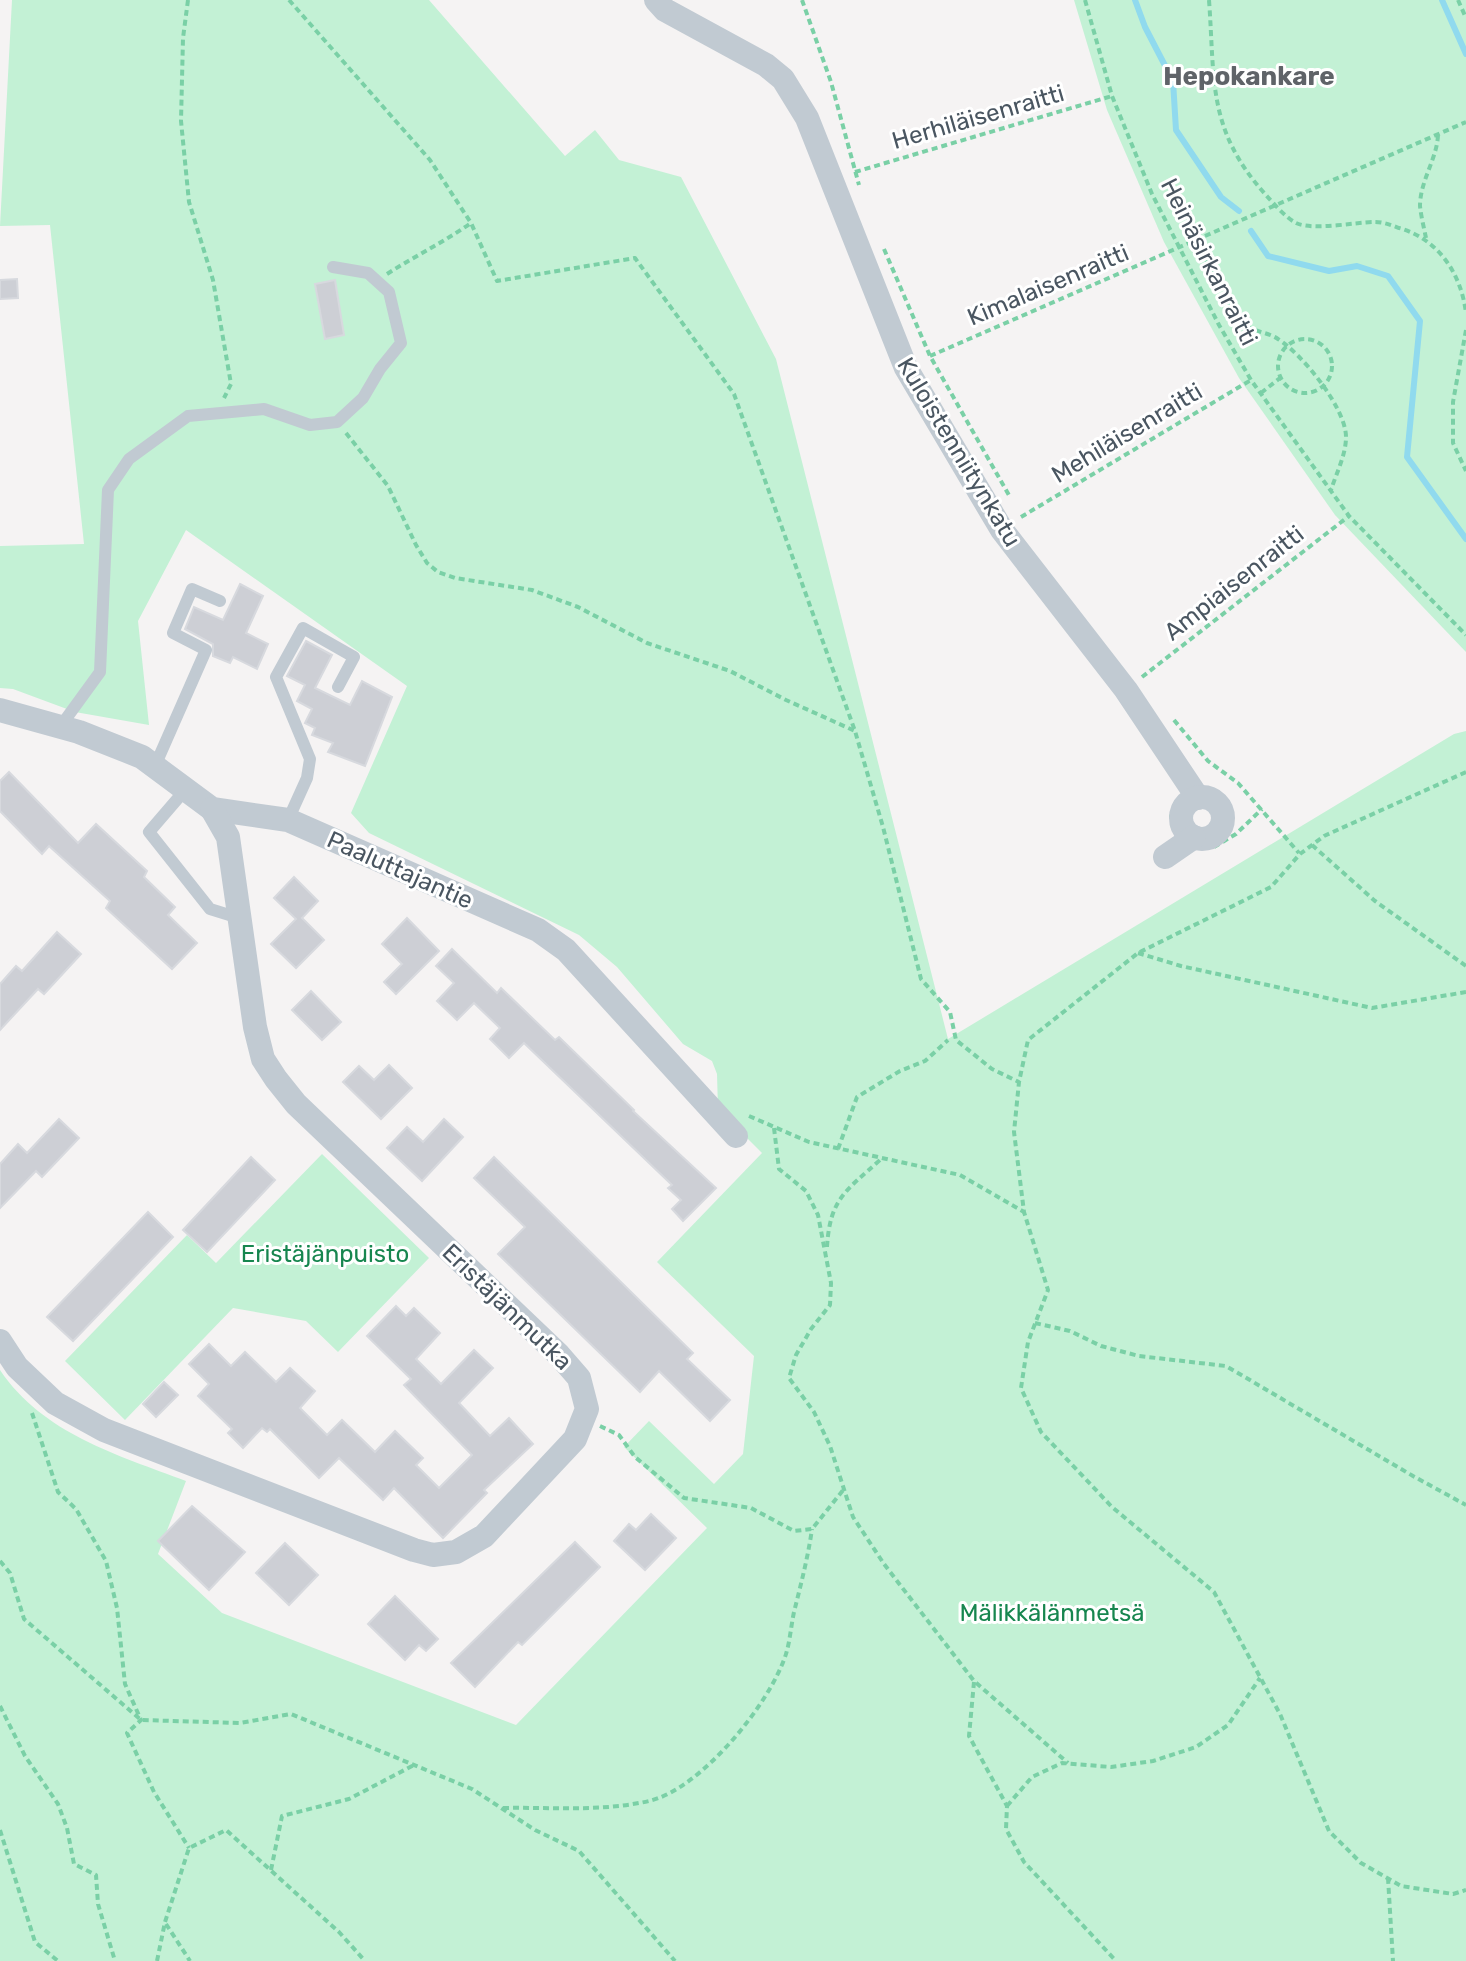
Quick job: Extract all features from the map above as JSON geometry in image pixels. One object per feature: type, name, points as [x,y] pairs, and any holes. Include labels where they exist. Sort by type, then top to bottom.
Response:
[{"type":"street","name":"Kuloistenniitynkatu","points":[[656,0],[665,10],[766,65],[783,79],[807,118],[906,368],[1002,530],[1126,690],[1198,798],[1214,801],[1223,812],[1222,825],[1213,836],[1207,839],[1194,837],[1165,857]]},
{"type":"street","name":"Paaluttajantie","points":[[0,710],[60,727],[142,757],[212,809],[288,820],[538,930],[566,950],[736,1136]]},
{"type":"street","name":"Eristäjänmutka","points":[[212,809],[228,837],[255,1027],[263,1059],[296,1104],[559,1355],[579,1378],[587,1409],[584,1418]]},
{"type":"street","points":[[0,1341],[17,1367],[55,1403],[104,1430],[433,1555],[456,1552],[484,1536],[575,1439],[584,1418]]},
{"type":"lane","points":[[60,727],[100,672],[108,490],[129,459],[188,416],[264,409],[310,425],[337,422],[363,398],[380,369],[401,343],[389,292],[368,273],[333,267]]},
{"type":"lane","points":[[155,766],[206,650],[173,633],[192,589],[220,601]]},
{"type":"lane","points":[[288,820],[307,778],[310,759],[276,677],[303,628],[354,657],[338,687]]},
{"type":"lane","points":[[186,789],[149,832],[210,909],[239,918]]},
{"type":"path","points":[[188,0],[183,38],[181,121],[189,202],[213,280],[231,384],[217,414]]},
{"type":"path","points":[[289,0],[430,160],[471,223],[497,281],[635,258],[734,394],[855,731],[921,979],[950,1012],[956,1040],[992,1069],[1019,1082]]},
{"type":"path","points":[[802,0],[831,82],[863,197]]},
{"type":"path","name":"Heinäsirkanraitti","points":[[1085,0],[1112,96],[1152,194],[1219,325],[1251,380],[1349,516],[1466,635]]},
{"type":"path","points":[[1209,0],[1215,97],[1225,134],[1249,176],[1275,206],[1298,224],[1336,226],[1379,222],[1415,233],[1442,254],[1464,292],[1466,313]]},
{"type":"path","points":[[1461,3],[1466,18]]},
{"type":"path","name":"Herhiläisenraitti","points":[[855,172],[1112,96]]},
{"type":"path","name":"Kimalaisenraitti","points":[[930,356],[1466,122]]},
{"type":"path","points":[[1427,241],[1420,207],[1437,150],[1438,134]]},
{"type":"path","points":[[377,280],[417,254],[442,244],[471,223]]},
{"type":"path","points":[[880,239],[930,356],[1014,503]]},
{"type":"path","points":[[1197,240],[1226,303],[1246,326],[1275,336],[1287,345],[1323,386],[1344,424],[1346,438],[1331,490]]},
{"type":"path","points":[[1466,330],[1453,402],[1453,443],[1466,471]]},
{"type":"path","points":[[1299,339],[1308,339],[1326,350],[1332,367],[1323,386],[1310,392],[1298,392],[1287,387],[1280,378],[1278,359],[1287,345],[1299,339]]},
{"type":"path","points":[[1261,393],[1280,378]]},
{"type":"path","name":"Mehiläisenraitti","points":[[1021,517],[1251,380]]},
{"type":"path","points":[[337,422],[388,486],[416,545],[427,563],[438,572],[455,578],[532,590],[578,607],[647,643],[730,671],[855,731]]},
{"type":"path","name":"Ampiaisenraitti","points":[[1140,679],[1349,516]]},
{"type":"path","points":[[1169,714],[1208,761],[1238,783],[1300,854]]},
{"type":"path","points":[[1466,772],[1324,836],[1300,854],[1271,887],[1138,953],[1028,1040],[1019,1082],[1014,1132],[1024,1212],[1048,1290],[1028,1342],[1021,1388],[1041,1432],[1112,1507],[1214,1592],[1280,1714],[1329,1831],[1361,1863],[1401,1886],[1453,1894],[1466,1890]]},
{"type":"path","points":[[1312,845],[1375,901],[1466,966]]},
{"type":"path","points":[[1138,953],[1181,966],[1372,1008],[1466,992]]},
{"type":"path","points":[[838,1149],[857,1097],[900,1071],[925,1061],[948,1040]]},
{"type":"path","points":[[736,1110],[809,1142],[960,1175],[1024,1212]]},
{"type":"path","points":[[774,1128],[779,1169],[806,1191],[818,1215],[831,1283],[830,1305],[796,1355],[789,1378],[814,1412],[830,1446],[853,1517],[884,1564],[974,1681],[1068,1763]]},
{"type":"path","points":[[827,1253],[834,1206],[881,1159]]},
{"type":"path","points":[[1035,1323],[1070,1331],[1101,1346],[1139,1356],[1226,1366],[1466,1505]]},
{"type":"path","points":[[31,1409],[58,1492],[76,1509],[106,1561],[117,1608],[125,1684],[141,1720]]},
{"type":"path","points":[[584,1418],[619,1435],[635,1457],[684,1498],[751,1508],[794,1531],[812,1529]]},
{"type":"path","points":[[501,1808],[593,1809],[652,1801],[697,1777],[764,1699],[786,1655],[812,1529],[844,1489]]},
{"type":"path","points":[[0,1561],[10,1573],[24,1619],[141,1720],[240,1723],[291,1714],[472,1789],[535,1830],[579,1851],[675,1961]]},
{"type":"path","points":[[1007,1806],[1032,1777],[1062,1763],[1111,1767],[1153,1761],[1196,1747],[1228,1725],[1260,1678]]},
{"type":"path","points":[[974,1681],[969,1736],[1007,1806],[1006,1829],[1024,1862],[1116,1961]]},
{"type":"path","points":[[0,1706],[25,1756],[58,1804],[67,1828],[74,1864],[96,1875],[98,1904],[115,1961]]},
{"type":"path","points":[[141,1720],[127,1733],[154,1792],[189,1848]]},
{"type":"path","points":[[271,1871],[282,1816],[349,1799],[414,1765]]},
{"type":"path","points":[[0,1830],[35,1942],[58,1961]]},
{"type":"path","points":[[157,1961],[165,1922],[189,1848],[226,1830],[339,1932],[365,1961]]},
{"type":"path","points":[[1388,1878],[1393,1961]]},
{"type":"path","points":[[165,1922],[190,1961]]},
{"type":"green space","name":"Mälikkälänmetsä","points":[[12,0],[429,0],[565,156],[595,130],[619,160],[681,177],[776,359],[948,1039],[1454,734],[1466,731],[1466,1961],[0,1961],[0,1370],[38,1411],[60,1426],[109,1451],[186,1481],[158,1554],[222,1613],[516,1725],[707,1528],[624,1447],[649,1421],[714,1484],[743,1454],[754,1356],[657,1262],[762,1153],[718,1109],[717,1074],[712,1061],[683,1044],[617,967],[579,935],[369,833],[351,813],[407,686],[186,530],[138,621],[149,725],[75,712],[13,689],[0,688],[0,546],[84,544],[50,225],[0,226]]},
{"type":"green space","points":[[1074,0],[1466,0],[1466,652],[1335,515],[1239,378],[1164,242],[1107,110]]},
{"type":"green space","name":"Eristäjänpuisto","points":[[322,1154],[429,1258],[338,1352],[306,1321],[233,1308],[125,1420],[65,1361],[187,1235],[216,1263]]},
{"type":"building","points":[[17,279],[18,298],[0,299],[0,280]]},
{"type":"building","points":[[335,280],[344,335],[325,339],[315,284]]},
{"type":"building","points":[[240,584],[263,596],[246,633],[268,644],[257,669],[233,657],[230,663],[213,656],[213,644],[185,629],[194,607],[223,620]]},
{"type":"building","points":[[306,641],[332,655],[315,688],[350,705],[362,681],[392,697],[365,766],[328,752],[333,743],[312,735],[315,728],[305,723],[312,709],[297,701],[305,685],[287,676]]},
{"type":"building","points":[[9,772],[78,843],[96,824],[147,871],[144,877],[175,907],[168,915],[197,943],[172,969],[106,908],[110,901],[49,846],[42,854],[0,811],[0,781]]},
{"type":"building","points":[[294,877],[318,901],[302,918],[324,940],[296,968],[271,944],[296,919],[274,898]]},
{"type":"building","points":[[407,918],[439,951],[396,994],[384,982],[402,964],[382,944]]},
{"type":"building","points":[[57,932],[81,954],[44,994],[38,989],[0,1030],[0,984],[16,966],[22,971]]},
{"type":"building","points":[[452,949],[497,993],[501,988],[555,1040],[559,1037],[716,1188],[683,1221],[672,1209],[681,1200],[668,1188],[672,1185],[524,1043],[509,1058],[490,1039],[500,1028],[474,1003],[457,1020],[437,1001],[454,983],[436,966]]},
{"type":"building","points":[[311,991],[341,1022],[322,1040],[292,1010]]},
{"type":"building","points":[[389,1065],[412,1088],[381,1119],[343,1082],[359,1066],[374,1080]]},
{"type":"building","points":[[59,1119],[79,1138],[42,1177],[36,1171],[0,1208],[0,1164],[18,1144],[27,1153]]},
{"type":"building","points":[[444,1119],[463,1137],[422,1181],[387,1148],[407,1127],[423,1142]]},
{"type":"building","points":[[251,1157],[275,1180],[207,1252],[183,1230]]},
{"type":"building","points":[[494,1157],[693,1353],[687,1359],[730,1400],[710,1421],[659,1371],[640,1392],[498,1254],[525,1227],[474,1178]]},
{"type":"building","points":[[148,1212],[173,1237],[73,1341],[47,1317]]},
{"type":"building","points":[[396,1306],[406,1316],[414,1308],[440,1333],[416,1359],[441,1384],[474,1350],[493,1368],[459,1403],[490,1436],[509,1418],[533,1444],[484,1490],[487,1493],[443,1538],[394,1488],[383,1500],[339,1458],[319,1478],[270,1429],[267,1432],[262,1428],[243,1448],[228,1433],[232,1429],[198,1396],[209,1384],[189,1364],[209,1344],[231,1366],[245,1352],[276,1382],[290,1368],[315,1391],[300,1408],[327,1435],[342,1420],[375,1452],[395,1431],[423,1458],[416,1465],[439,1488],[472,1455],[404,1385],[411,1379],[367,1336]]},
{"type":"building","points":[[164,1382],[178,1395],[156,1417],[143,1404]]},
{"type":"building","points":[[192,1506],[245,1552],[209,1590],[158,1541]]},
{"type":"building","points":[[651,1514],[676,1538],[645,1570],[614,1541],[629,1524],[636,1530]]},
{"type":"building","points":[[575,1542],[600,1567],[522,1645],[518,1642],[475,1687],[451,1663]]},
{"type":"building","points":[[285,1543],[318,1575],[289,1605],[256,1573]]},
{"type":"building","points":[[395,1596],[438,1639],[426,1651],[419,1645],[405,1660],[368,1624]]},
{"type":"waterway","points":[[1135,0],[1145,27],[1173,81],[1176,130],[1221,197],[1239,211]]},
{"type":"waterway","points":[[1442,0],[1466,54]]},
{"type":"waterway","points":[[1251,231],[1268,256],[1329,271],[1357,266],[1388,276],[1420,321],[1407,457],[1466,539]]},
{"type":"district","name":"Hepokankare","points":[[1249,76]]}]
